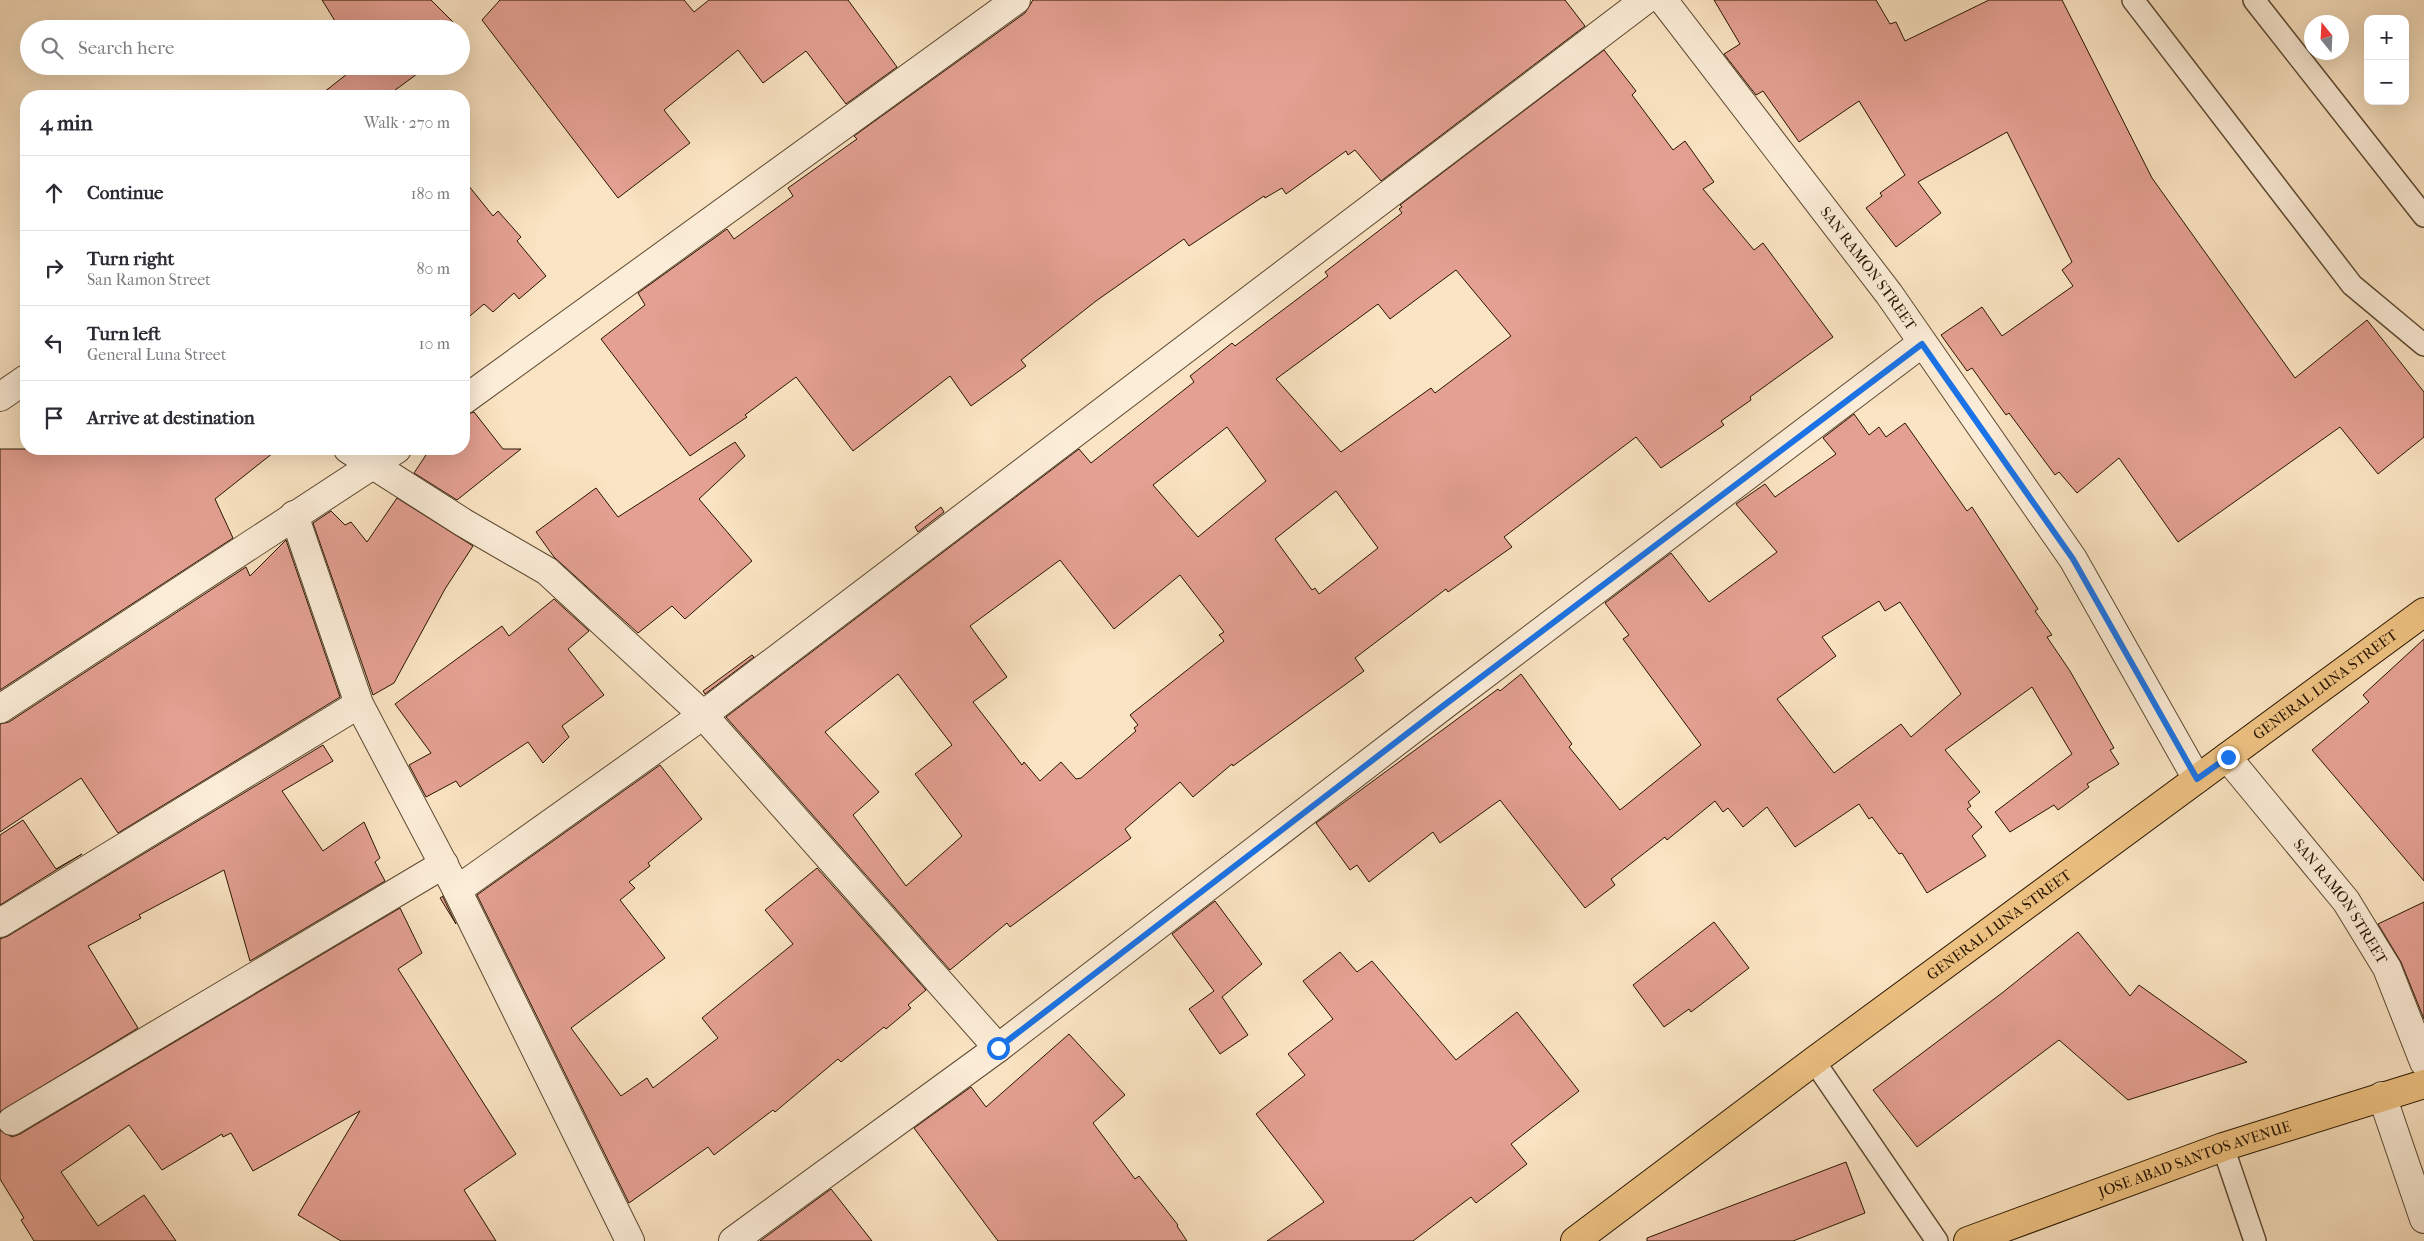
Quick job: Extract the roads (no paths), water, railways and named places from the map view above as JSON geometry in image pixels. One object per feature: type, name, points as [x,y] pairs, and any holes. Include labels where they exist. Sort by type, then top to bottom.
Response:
[{"type":"main road","name":"GENERAL LUNA STREET","points":[[1575,1241],[1814,1061],[2424,612]]},
{"type":"main road","name":"JOSE ABAD SANTOS AVENUE","points":[[1968,1241],[2222,1147],[2424,1084]]},
{"type":"street","points":[[470,396],[1016,0]]},
{"type":"street","points":[[457,890],[703,715],[1645,0]]},
{"type":"street","name":"SAN RAMON STREET","points":[[1663,0],[1889,294],[2073,559],[2197,779]]},
{"type":"street","points":[[733,1241],[998,1048],[1443,706],[1922,344]]},
{"type":"street","points":[[0,396],[20,383]]},
{"type":"street","points":[[358,455],[464,523],[547,571],[703,715],[998,1048]]},
{"type":"street","points":[[0,709],[294,515],[389,455]]},
{"type":"street","points":[[294,515],[359,704],[444,864],[630,1241]]},
{"type":"street","points":[[0,924],[359,704]]},
{"type":"street","name":"SAN RAMON STREET","points":[[2228,757],[2346,901],[2387,968],[2424,1062]]},
{"type":"street","points":[[12,1121],[444,864]]},
{"type":"street","points":[[2382,1096],[2424,1219]]},
{"type":"lane","points":[[2133,0],[2352,285],[2424,345]]},
{"type":"lane","points":[[2254,0],[2424,216]]},
{"type":"lane","points":[[1814,1061],[1937,1241]]},
{"type":"lane","points":[[2222,1147],[2255,1241]]}]
